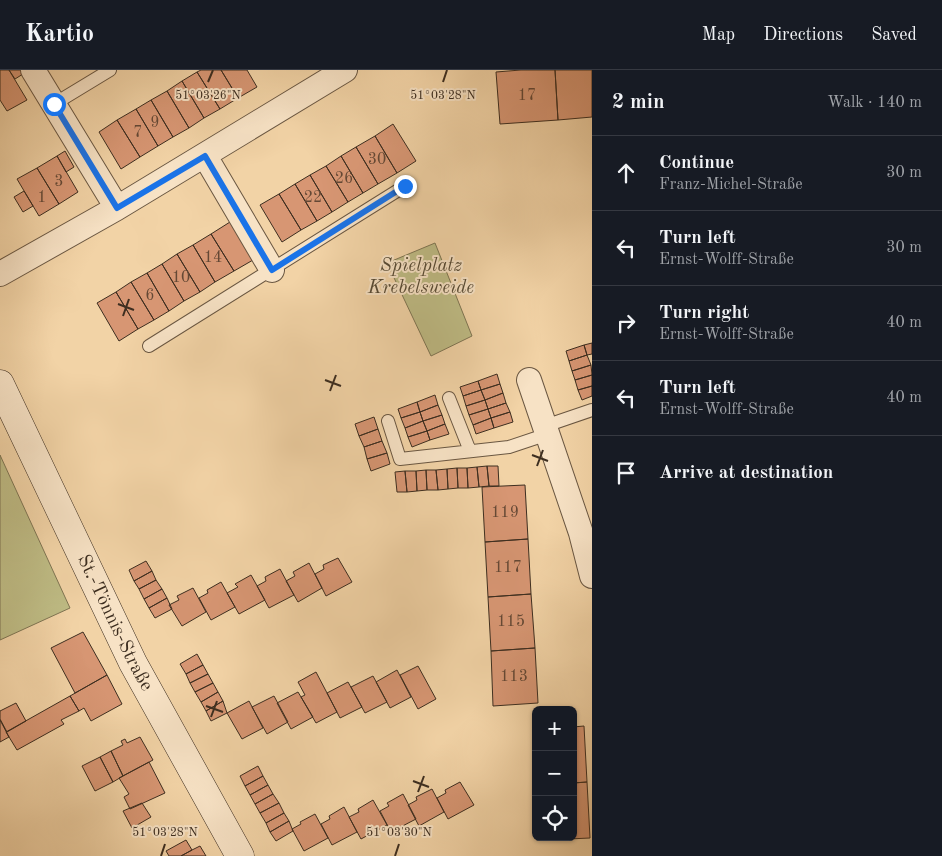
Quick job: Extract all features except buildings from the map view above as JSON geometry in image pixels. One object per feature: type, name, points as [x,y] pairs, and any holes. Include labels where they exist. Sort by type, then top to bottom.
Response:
[{"type":"main road","name":"St.-Tönnis-Straße","points":[[0,384],[133,663],[240,856]]},
{"type":"street","points":[[33,70],[117,208]]},
{"type":"street","points":[[0,274],[205,156],[330,74]]},
{"type":"street","points":[[205,156],[272,270]]},
{"type":"street","points":[[529,380],[581,533],[592,576]]},
{"type":"lane","points":[[54,104],[110,70]]},
{"type":"lane","points":[[148,346],[405,186]]},
{"type":"lane","points":[[449,398],[470,451]]},
{"type":"lane","points":[[388,422],[400,459],[509,447],[592,410]]},
{"type":"green space","name":"Spielplatz Krebelsweide","points":[[435,243],[472,336],[431,356],[387,263]]},
{"type":"green space","points":[[0,455],[70,608],[0,640]]},
{"type":"route","points":[[54,104],[117,208],[205,156],[272,270],[405,186]]}]
